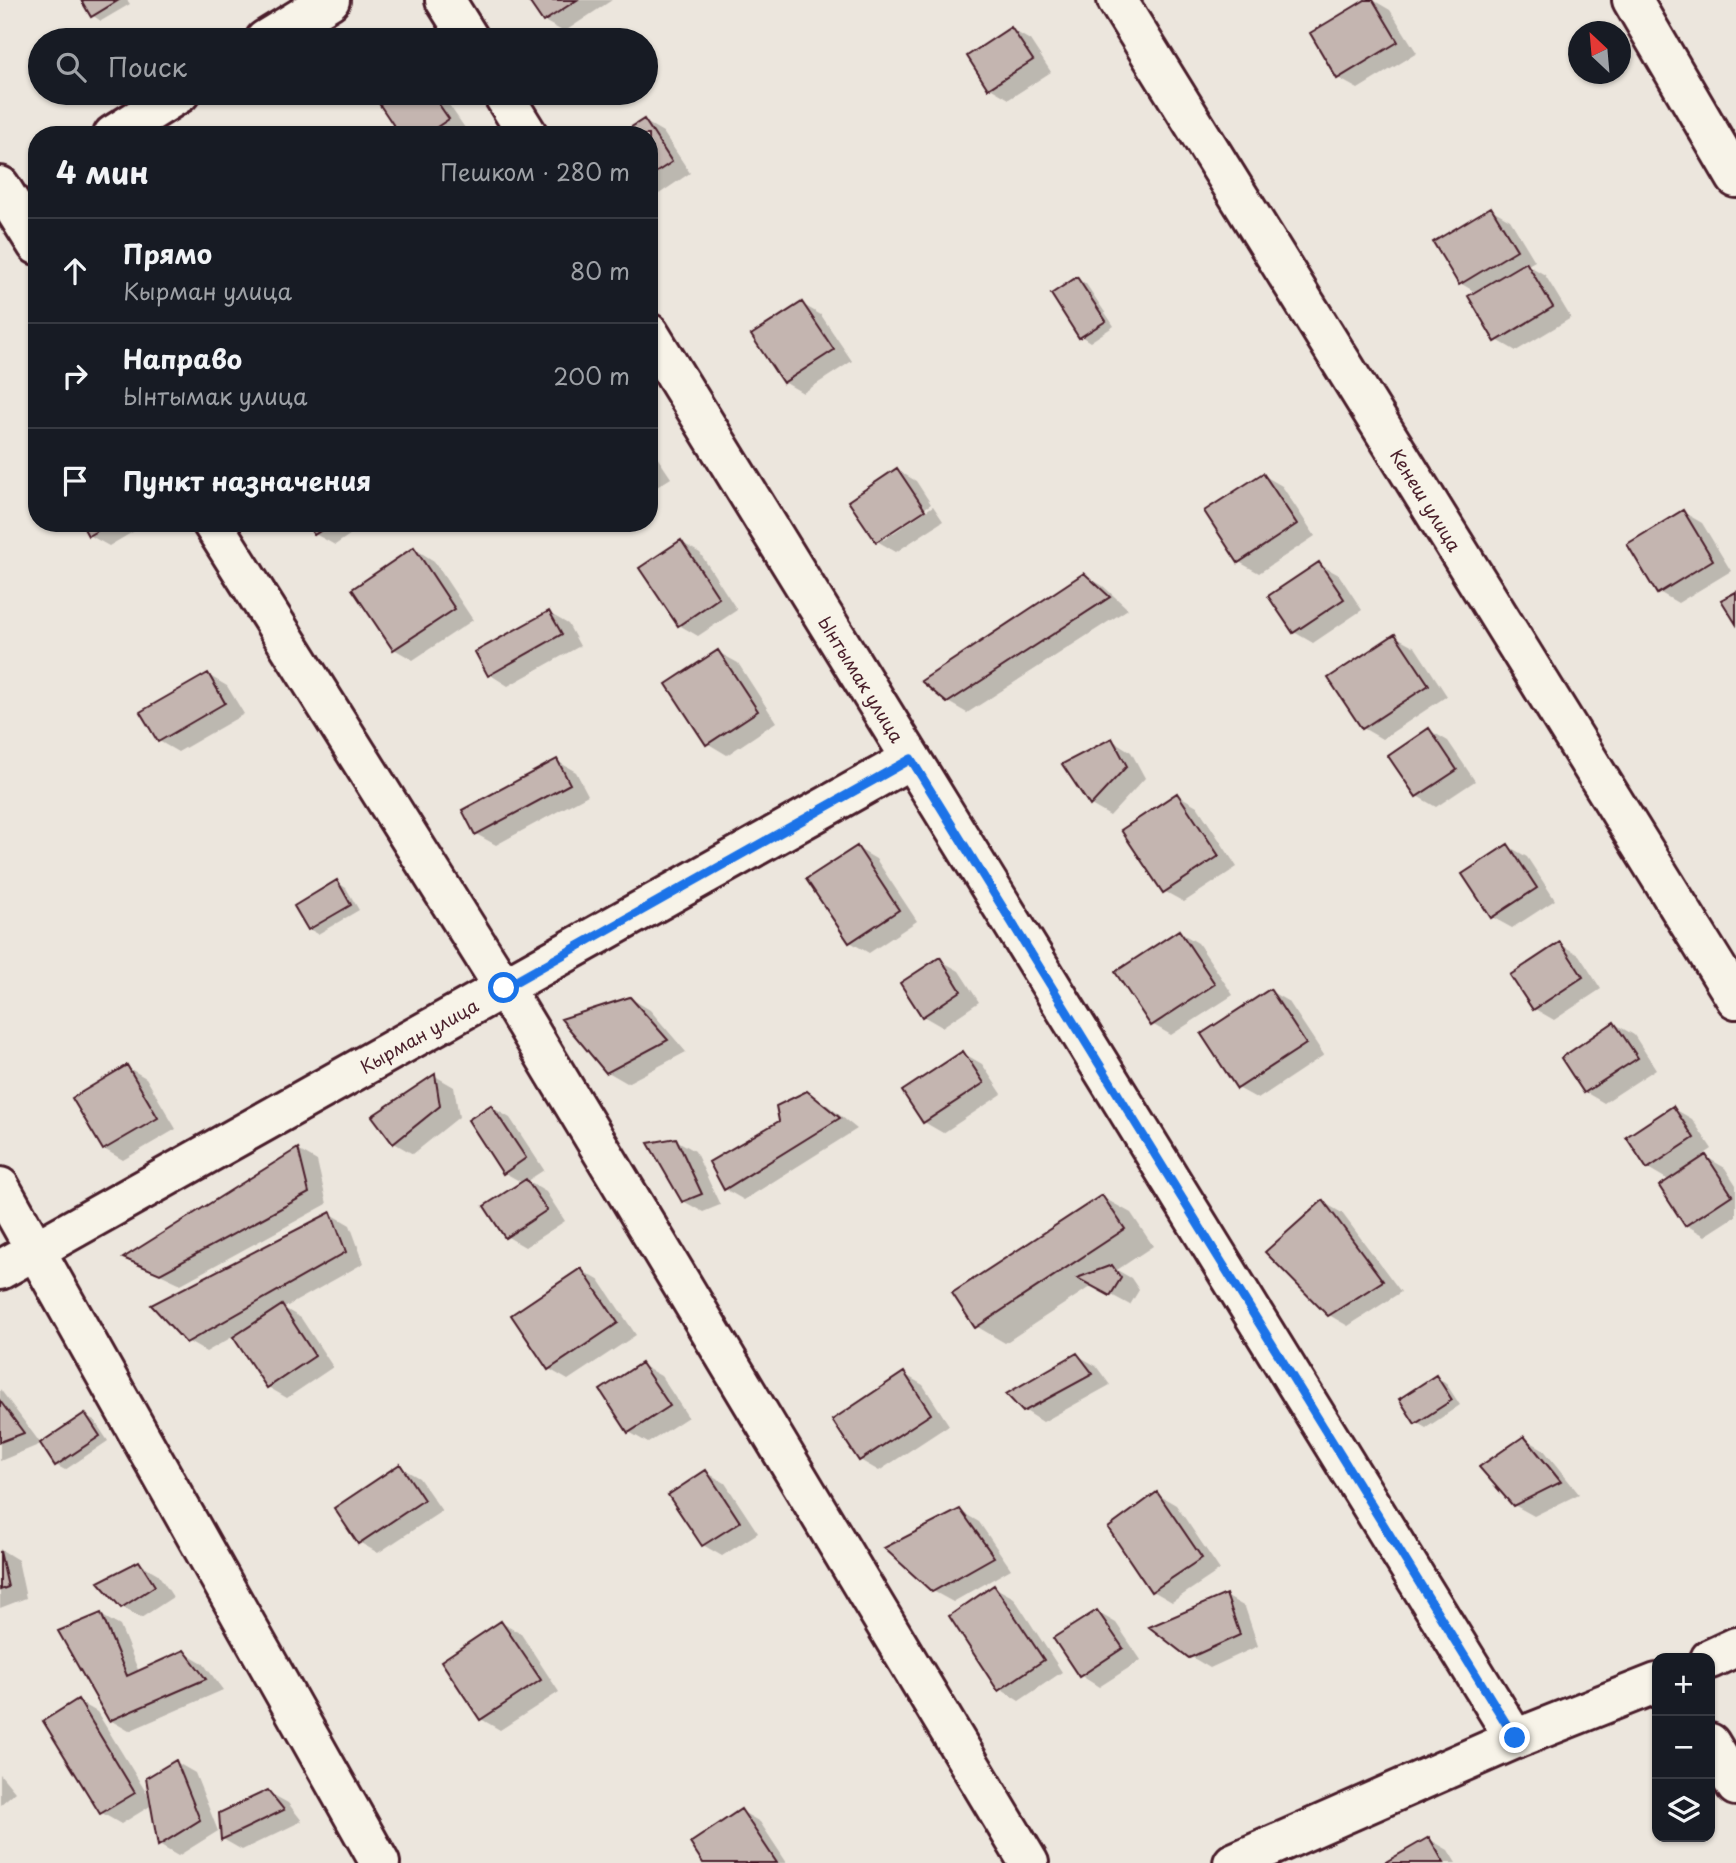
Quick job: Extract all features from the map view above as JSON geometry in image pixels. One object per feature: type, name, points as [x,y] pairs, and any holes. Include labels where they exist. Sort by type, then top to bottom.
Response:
[{"type":"street","points":[[284,28],[330,0]]},
{"type":"street","points":[[446,0],[463,28]]},
{"type":"street","name":"Кенеш улица","points":[[1118,0],[1736,999]]},
{"type":"street","points":[[1632,0],[1736,178]]},
{"type":"street","points":[[127,126],[161,105]]},
{"type":"street","points":[[509,105],[522,126]]},
{"type":"street","points":[[11,193],[28,227]]},
{"type":"street","name":"Ынтымак улица","points":[[658,347],[1515,1738]]},
{"type":"street","points":[[218,532],[504,988],[1029,1863]]},
{"type":"street","name":"Кырман улица","points":[[0,1270],[911,759]]},
{"type":"street","points":[[0,1187],[380,1863]]},
{"type":"street","points":[[1715,1657],[1736,1647]]},
{"type":"street","points":[[1233,1863],[1291,1852],[1515,1738],[1652,1685]]},
{"type":"street","points":[[1715,1751],[1736,1786]]},
{"type":"building","points":[[81,0],[119,0],[91,17]]},
{"type":"building","points":[[528,0],[577,0],[543,22]]},
{"type":"building","points":[[1365,0],[1373,0],[1398,42],[1337,79],[1310,33]]},
{"type":"building","points":[[1011,27],[1033,60],[988,89],[967,56]]},
{"type":"building","points":[[380,105],[439,105],[449,119],[438,126],[394,126]]},
{"type":"building","points":[[644,119],[649,126],[633,126]]},
{"type":"building","points":[[658,140],[672,162],[658,171]]},
{"type":"building","points":[[1491,207],[1517,250],[1459,285],[1433,242]]},
{"type":"building","points":[[1526,262],[1553,307],[1495,342],[1468,296]]},
{"type":"building","points":[[1077,277],[1106,321],[1079,338],[1051,294]]},
{"type":"building","points":[[802,302],[834,350],[783,383],[751,335]]},
{"type":"building","points":[[897,468],[925,510],[876,542],[848,501]]},
{"type":"building","points":[[1263,473],[1297,524],[1238,563],[1204,511]]},
{"type":"building","points":[[1683,510],[1713,560],[1657,594],[1627,544]]},
{"type":"building","points":[[681,540],[719,598],[678,626],[639,568]]},
{"type":"building","points":[[414,547],[455,609],[393,650],[352,589]]},
{"type":"building","points":[[1319,562],[1344,599],[1293,633],[1268,596]]},
{"type":"building","points":[[1084,573],[1110,597],[947,703],[921,681]]},
{"type":"building","points":[[1736,592],[1736,624],[1721,600]]},
{"type":"building","points":[[549,611],[562,634],[488,676],[475,652]]},
{"type":"building","points":[[1395,634],[1429,685],[1362,729],[1328,678]]},
{"type":"building","points":[[718,650],[758,711],[706,745],[666,684]]},
{"type":"building","points":[[208,673],[225,703],[158,742],[140,712]]},
{"type":"building","points":[[1429,728],[1457,770],[1416,797],[1388,756]]},
{"type":"building","points":[[1112,738],[1127,766],[1090,806],[1062,764]]},
{"type":"building","points":[[557,759],[570,784],[475,835],[462,810]]},
{"type":"building","points":[[1177,793],[1219,856],[1163,893],[1121,830]]},
{"type":"building","points":[[1508,844],[1537,888],[1491,918],[1462,874]]},
{"type":"building","points":[[857,846],[899,910],[849,943],[806,879]]},
{"type":"building","points":[[337,880],[351,905],[308,930],[294,906]]},
{"type":"building","points":[[1179,930],[1215,984],[1151,1026],[1115,972]]},
{"type":"building","points":[[1560,942],[1583,977],[1533,1010],[1510,975]]},
{"type":"building","points":[[940,957],[961,991],[922,1017],[900,983]]},
{"type":"building","points":[[1270,989],[1306,1044],[1237,1089],[1201,1034]]},
{"type":"building","points":[[630,997],[668,1040],[606,1073],[561,1019]]},
{"type":"building","points":[[1614,1022],[1638,1058],[1584,1093],[1561,1058]]},
{"type":"building","points":[[963,1051],[984,1083],[923,1123],[902,1091]]},
{"type":"building","points":[[127,1065],[158,1118],[103,1150],[72,1098]]},
{"type":"building","points":[[435,1074],[440,1106],[393,1144],[372,1116]]},
{"type":"building","points":[[807,1091],[840,1118],[724,1190],[709,1162],[779,1121],[776,1106]]},
{"type":"building","points":[[491,1105],[526,1158],[503,1174],[468,1120]]},
{"type":"building","points":[[1673,1106],[1694,1138],[1647,1169],[1626,1137]]},
{"type":"building","points":[[676,1138],[702,1194],[682,1202],[648,1143]]},
{"type":"building","points":[[298,1148],[309,1193],[160,1274],[123,1258]]},
{"type":"building","points":[[1706,1155],[1732,1195],[1685,1226],[1659,1186]]},
{"type":"building","points":[[526,1179],[547,1210],[505,1238],[484,1206]]},
{"type":"building","points":[[1102,1195],[1125,1229],[975,1328],[952,1293]]},
{"type":"building","points":[[1323,1200],[1383,1281],[1328,1316],[1265,1252]]},
{"type":"building","points":[[331,1212],[346,1252],[186,1343],[151,1305]]},
{"type":"building","points":[[1112,1265],[1121,1278],[1110,1296],[1077,1278]]},
{"type":"building","points":[[581,1268],[618,1323],[548,1370],[511,1315]]},
{"type":"building","points":[[282,1305],[315,1356],[267,1388],[233,1337]]},
{"type":"building","points":[[1077,1353],[1093,1374],[1023,1412],[1006,1394]]},
{"type":"building","points":[[641,1363],[670,1406],[628,1433],[600,1390]]},
{"type":"building","points":[[904,1372],[931,1414],[859,1461],[832,1420]]},
{"type":"building","points":[[1436,1375],[1452,1400],[1415,1424],[1399,1399]]},
{"type":"building","points":[[0,1401],[24,1433],[0,1442]]},
{"type":"building","points":[[85,1413],[100,1436],[55,1466],[40,1443]]},
{"type":"building","points":[[1524,1436],[1561,1482],[1513,1506],[1479,1467]]},
{"type":"building","points":[[400,1464],[424,1500],[358,1544],[334,1508]]},
{"type":"building","points":[[706,1470],[740,1522],[702,1546],[668,1495]]},
{"type":"building","points":[[1157,1492],[1202,1558],[1151,1592],[1108,1528]]},
{"type":"building","points":[[960,1509],[994,1557],[932,1592],[884,1548]]},
{"type":"building","points":[[0,1551],[8,1587],[0,1590]]},
{"type":"building","points":[[139,1561],[155,1586],[121,1608],[98,1582]]},
{"type":"building","points":[[994,1585],[1044,1660],[998,1691],[949,1616]]},
{"type":"building","points":[[1226,1594],[1240,1635],[1189,1658],[1149,1627]]},
{"type":"building","points":[[1097,1610],[1123,1648],[1079,1677],[1053,1638]]},
{"type":"building","points":[[101,1613],[127,1676],[184,1650],[206,1679],[109,1721],[58,1631]]},
{"type":"building","points":[[501,1621],[541,1680],[480,1720],[441,1661]]},
{"type":"building","points":[[78,1699],[135,1793],[100,1814],[43,1721]]},
{"type":"building","points":[[176,1760],[200,1820],[158,1846],[146,1778]]},
{"type":"building","points":[[268,1790],[284,1810],[221,1840],[219,1813]]},
{"type":"building","points":[[741,1809],[777,1863],[703,1863],[690,1843]]},
{"type":"building","points":[[1429,1837],[1444,1863],[1384,1863]]},
{"type":"route","points":[[504,988],[911,759],[1515,1738]]}]
